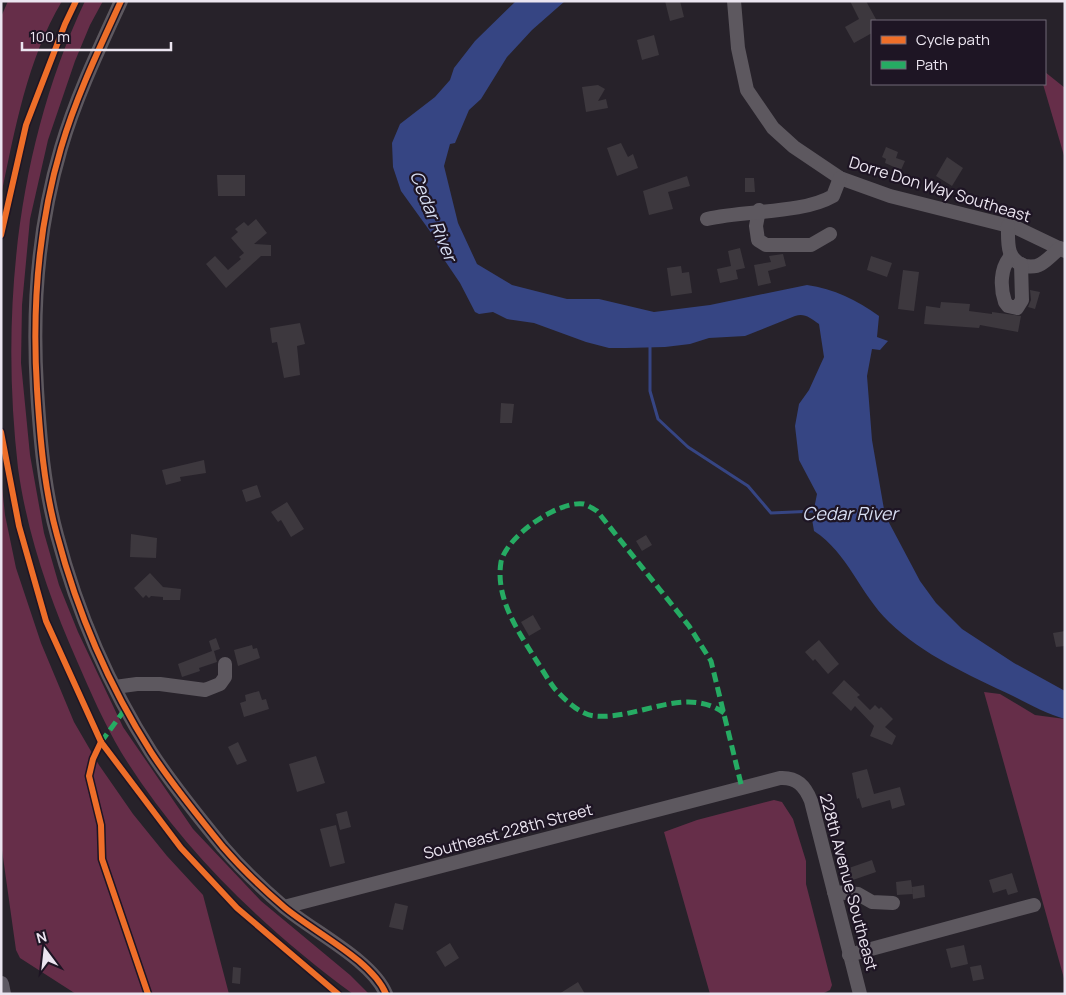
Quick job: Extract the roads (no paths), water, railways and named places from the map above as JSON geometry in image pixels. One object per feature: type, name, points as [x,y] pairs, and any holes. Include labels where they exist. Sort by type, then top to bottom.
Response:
[{"type":"main road","points":[[1,984],[3,994]]},
{"type":"street","points":[[122,1],[76,103],[56,166],[40,244],[34,338],[40,434],[56,534],[84,617],[115,687],[152,753],[180,793],[229,854],[284,907],[362,964],[381,982],[386,994]]},
{"type":"street","name":"Dorre Don Way Southeast","points":[[734,1],[738,48],[747,90],[773,128],[794,147],[840,178],[890,196],[1008,226],[1062,250]]},
{"type":"street","points":[[707,219],[758,210],[813,206],[833,196],[840,178]]},
{"type":"street","points":[[758,210],[756,226],[758,240],[766,246],[811,245],[830,234]]},
{"type":"street","points":[[1008,226],[1008,248],[1016,260],[1030,267],[1041,264],[1062,250]]},
{"type":"street","points":[[115,687],[137,684],[160,684],[205,690],[220,684],[225,677],[225,664]]},
{"type":"street","name":"228th Avenue Southeast","points":[[742,788],[785,778],[799,782],[807,790],[860,994]]},
{"type":"street","name":"Southeast 228th Street","points":[[284,907],[742,788]]},
{"type":"street","points":[[834,892],[858,894],[872,902],[893,903]]},
{"type":"street","points":[[849,955],[1034,906]]},
{"type":"water","name":"Cedar River","points":[[516,1],[565,1],[532,30],[507,57],[481,99],[469,110],[455,143],[450,144],[444,166],[458,223],[477,264],[512,285],[567,299],[599,299],[654,312],[710,305],[807,285],[827,289],[845,296],[879,316],[877,337],[888,341],[880,350],[872,349],[867,376],[872,440],[885,515],[920,581],[936,603],[962,629],[1014,663],[1065,691],[1065,719],[1038,709],[963,672],[902,634],[879,611],[836,551],[814,531],[812,519],[817,494],[799,460],[795,426],[799,404],[809,390],[824,357],[819,324],[799,315],[745,336],[709,338],[690,344],[665,347],[609,348],[586,342],[534,323],[507,319],[493,312],[479,314],[475,312],[460,283],[441,255],[432,234],[401,191],[393,167],[392,143],[400,124],[435,97],[450,80],[454,68],[475,41]]},
{"type":"waterway","points":[[650,345],[650,391],[658,419],[688,447],[748,486],[771,513],[816,511]]}]
